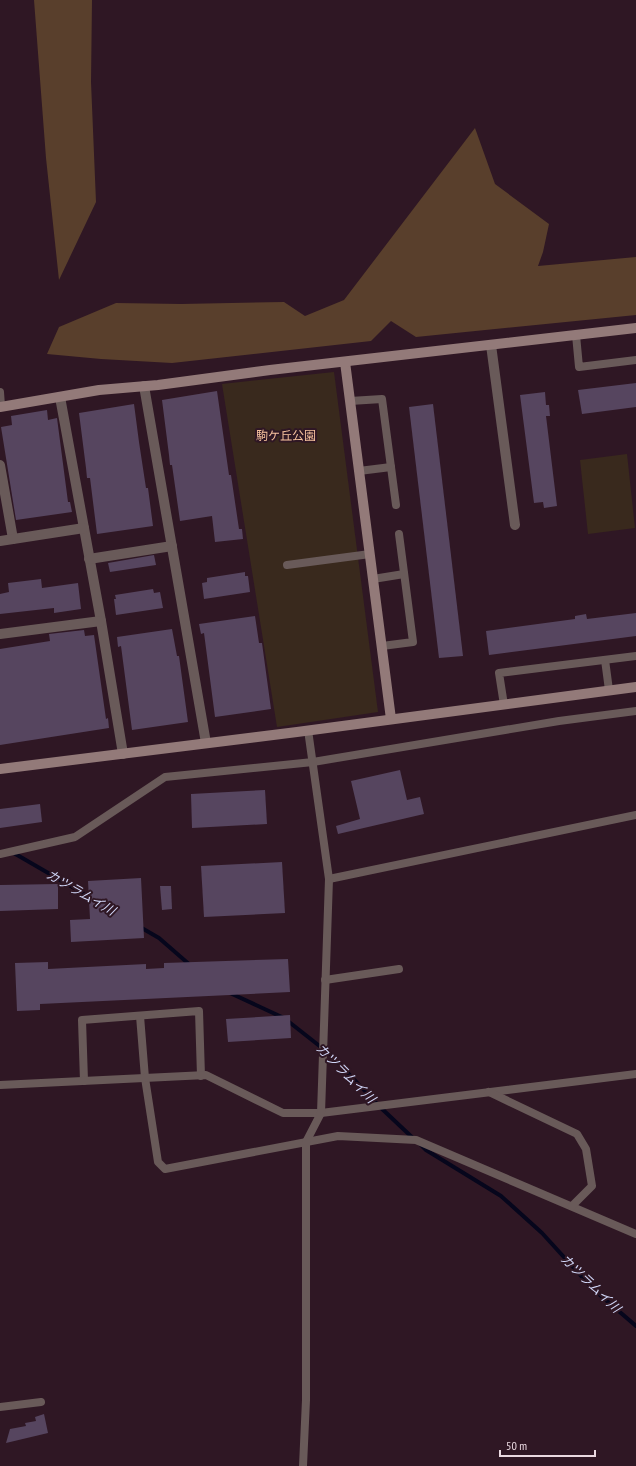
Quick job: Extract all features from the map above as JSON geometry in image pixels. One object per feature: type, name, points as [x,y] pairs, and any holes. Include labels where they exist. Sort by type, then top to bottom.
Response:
[{"type":"street","points":[[1,406],[99,390],[636,328]]},
{"type":"street","points":[[491,345],[515,525]]},
{"type":"street","points":[[345,362],[391,720]]},
{"type":"street","points":[[144,386],[206,743]]},
{"type":"street","points":[[60,397],[101,621],[123,754]]},
{"type":"street","points":[[0,465],[14,539]]},
{"type":"street","points":[[0,541],[84,528]]},
{"type":"street","points":[[90,559],[172,546]]},
{"type":"street","points":[[0,634],[101,621]]},
{"type":"street","points":[[0,769],[391,720],[636,687]]},
{"type":"lane","points":[[576,335],[579,366],[636,360]]},
{"type":"lane","points":[[0,392],[1,406]]},
{"type":"lane","points":[[350,401],[382,399],[396,505]]},
{"type":"lane","points":[[359,471],[391,468]]},
{"type":"lane","points":[[382,646],[413,642],[399,534]]},
{"type":"lane","points":[[287,565],[370,554]]},
{"type":"lane","points":[[373,579],[404,574]]},
{"type":"lane","points":[[504,705],[499,673],[636,656]]},
{"type":"lane","points":[[605,660],[609,690]]},
{"type":"lane","points":[[0,854],[75,838],[165,777],[313,762],[559,721],[636,711]]},
{"type":"lane","points":[[303,1466],[306,1400],[306,1142],[321,1113],[329,879],[308,730]]},
{"type":"lane","points":[[329,879],[636,815]]},
{"type":"lane","points":[[325,980],[399,969]]},
{"type":"lane","points":[[84,1081],[82,1020],[199,1011],[201,1076]]},
{"type":"lane","points":[[140,1016],[145,1078],[158,1162],[165,1169],[338,1136],[416,1140],[636,1234]]},
{"type":"lane","points":[[0,1085],[206,1075],[283,1113],[321,1113],[636,1074]]},
{"type":"lane","points":[[489,1092],[577,1134],[586,1149],[592,1186],[572,1206]]},
{"type":"lane","points":[[0,1407],[41,1402]]},
{"type":"green space","name":"駒ケ丘公園","points":[[334,372],[378,712],[277,727],[222,384]]},
{"type":"green space","points":[[627,454],[635,528],[588,534],[580,460]]},
{"type":"shaded area","points":[[34,0],[92,0],[91,82],[96,202],[59,280],[46,158]]},
{"type":"shaded area","points":[[475,128],[495,184],[549,224],[543,252],[538,266],[636,257],[636,315],[416,337],[391,321],[371,341],[172,363],[47,354],[59,327],[116,303],[181,304],[284,302],[305,316],[344,300]]},
{"type":"building","points":[[636,383],[636,407],[582,414],[578,390]]},
{"type":"building","points":[[217,391],[229,475],[231,475],[239,529],[242,529],[243,539],[215,542],[212,516],[180,521],[172,465],[170,465],[162,400]]},
{"type":"building","points":[[545,392],[546,405],[549,405],[550,416],[546,416],[557,506],[544,508],[543,502],[534,503],[520,395]]},
{"type":"building","points":[[134,404],[153,526],[97,534],[90,478],[87,478],[79,413]]},
{"type":"building","points":[[433,404],[463,656],[439,658],[409,407]]},
{"type":"building","points":[[47,410],[48,420],[57,418],[68,502],[70,502],[72,512],[16,520],[1,427],[12,425],[11,416]]},
{"type":"building","points":[[154,555],[156,565],[110,572],[108,563]]},
{"type":"building","points":[[245,572],[245,576],[248,576],[250,592],[204,599],[202,583],[207,582],[207,578]]},
{"type":"building","points":[[41,579],[42,588],[78,583],[81,609],[54,613],[54,608],[0,614],[0,594],[9,592],[8,583]]},
{"type":"building","points":[[153,589],[154,593],[160,592],[163,608],[116,615],[115,595]]},
{"type":"building","points":[[636,613],[636,636],[489,655],[486,631],[575,619],[575,616],[586,614],[587,619]]},
{"type":"building","points":[[255,616],[259,643],[262,643],[271,709],[215,717],[204,633],[201,634],[199,624]]},
{"type":"building","points":[[172,629],[177,656],[179,656],[188,722],[132,730],[121,646],[118,647],[117,637]]},
{"type":"building","points":[[84,630],[85,636],[94,635],[106,719],[108,718],[109,728],[0,745],[0,649],[50,641],[49,634]]},
{"type":"building","points":[[400,770],[407,800],[420,797],[424,814],[338,834],[336,826],[360,819],[351,781]]},
{"type":"building","points":[[265,790],[267,824],[192,828],[191,794]]},
{"type":"building","points":[[40,804],[42,822],[0,828],[0,809]]},
{"type":"building","points":[[282,862],[285,913],[204,917],[201,866]]},
{"type":"building","points":[[141,878],[144,938],[71,942],[70,920],[90,919],[88,881]]},
{"type":"building","points":[[58,884],[58,909],[0,911],[0,885]]},
{"type":"building","points":[[160,886],[171,886],[172,909],[162,910]]},
{"type":"building","points":[[288,959],[290,992],[40,1004],[40,1010],[17,1011],[15,963],[48,962],[48,969],[146,964],[146,969],[164,968],[164,963]]},
{"type":"building","points":[[290,1015],[291,1038],[228,1042],[226,1019]]},
{"type":"building","points":[[44,1414],[48,1433],[6,1443],[10,1429],[26,1426],[25,1423],[36,1421],[35,1417]]},
{"type":"waterway","name":"カツラムイ川","points":[[12,852],[93,899]]},
{"type":"waterway","name":"カツラムイ川","points":[[140,927],[159,938],[190,965]]},
{"type":"waterway","name":"カツラムイ川","points":[[230,993],[284,1018],[331,1055],[380,1107],[415,1140]]},
{"type":"waterway","name":"カツラムイ川","points":[[420,1144],[426,1150],[501,1196],[542,1233],[593,1289],[636,1326]]}]
